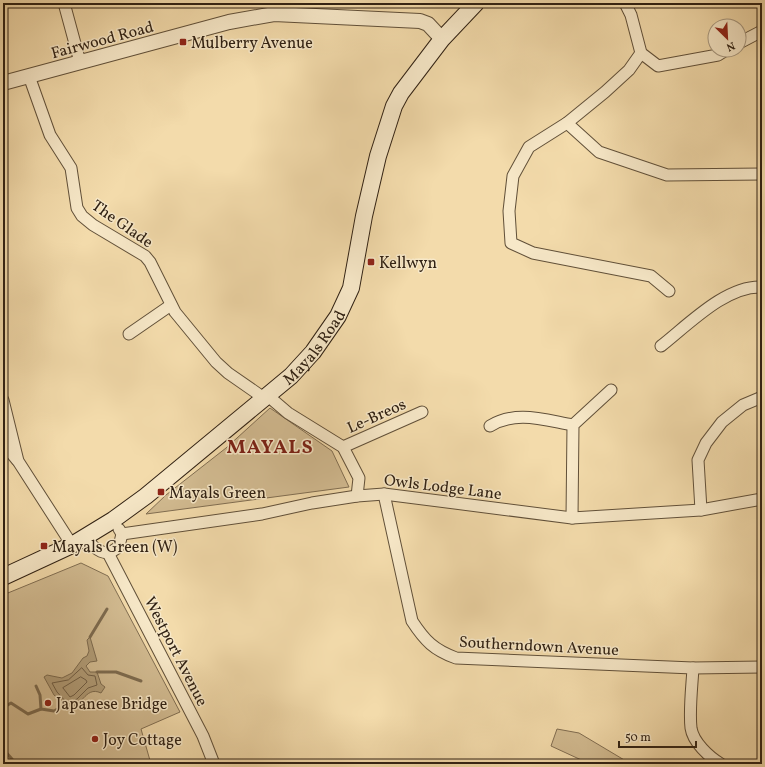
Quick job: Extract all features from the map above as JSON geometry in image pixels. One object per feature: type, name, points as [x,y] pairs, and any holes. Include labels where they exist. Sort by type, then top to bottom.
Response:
[{"type":"main road","name":"Mayals Road","points":[[3,577],[78,541],[113,520],[146,496],[291,376],[313,352],[338,316],[351,288],[364,216],[376,163],[394,106],[400,93],[442,39],[476,3]]},
{"type":"street","points":[[64,3],[80,62]]},
{"type":"street","points":[[625,3],[631,15],[641,53],[658,66],[707,56]]},
{"type":"street","name":"Fairwood Road","points":[[3,83],[273,9],[420,21],[428,24],[442,39]]},
{"type":"street","points":[[747,39],[762,31]]},
{"type":"street","points":[[641,53],[628,70],[567,123],[529,147],[513,176],[509,211],[511,243],[533,253],[651,276],[669,291]]},
{"type":"street","name":"The Glade","points":[[28,76],[50,135],[71,168],[77,208],[82,216],[93,225],[144,256],[150,262],[171,305]]},
{"type":"street","points":[[567,123],[599,152],[667,176],[762,174]]},
{"type":"street","points":[[661,346],[717,302],[732,293],[744,288],[762,286]]},
{"type":"street","points":[[129,334],[171,305],[216,362],[228,373],[265,396],[288,413],[344,447],[359,478],[357,496]]},
{"type":"street","points":[[572,518],[573,425],[610,390]]},
{"type":"street","points":[[701,510],[698,460],[706,443],[722,422],[743,405],[762,397]]},
{"type":"street","points":[[3,400],[18,461]]},
{"type":"street","name":"Le-Breos","points":[[344,447],[422,412]]},
{"type":"street","points":[[490,426],[503,419],[521,416],[573,425]]},
{"type":"street","points":[[3,443],[78,541],[102,553],[108,553],[119,546],[122,534],[113,520]]},
{"type":"street","name":"Owls Lodge Lane","points":[[122,534],[262,514],[312,503],[357,496],[384,494],[572,518],[701,510],[762,499]]},
{"type":"street","name":"Southerndown Avenue","points":[[384,494],[412,621],[424,639],[440,652],[456,658],[693,668],[762,667]]},
{"type":"street","name":"Westport Avenue","points":[[108,553],[202,736],[214,764]]},
{"type":"street","points":[[693,668],[691,729],[702,748],[713,760],[720,764]]},
{"type":"shaded area","points":[[270,408],[332,451],[349,487],[146,514],[166,495],[226,448]]},
{"type":"shaded area","points":[[81,563],[108,576],[180,712],[141,729],[151,764],[3,764],[3,595]]},
{"type":"shaded area","points":[[557,729],[579,733],[631,764],[590,764],[551,746]]},
{"type":"water","points":[[90,637],[97,661],[90,662],[86,666],[90,672],[97,672],[101,684],[105,687],[101,693],[95,691],[91,692],[80,702],[70,708],[64,708],[61,701],[54,695],[44,677],[47,675],[62,678],[72,673],[83,658],[87,656],[89,651],[87,640]]},
{"type":"waterway","points":[[90,637],[107,609]]},
{"type":"waterway","points":[[97,672],[116,672],[141,681]]},
{"type":"waterway","points":[[36,686],[40,695],[41,709],[54,711],[63,706]]},
{"type":"waterway","points":[[3,713],[6,706],[11,703],[28,714],[41,709]]},
{"type":"waterway","points":[[3,749],[12,759],[4,764]]},
{"type":"place","name":"Mulberry Avenue","points":[[183,42]]},
{"type":"place","name":"Kellwyn","points":[[371,262]]},
{"type":"place","name":"Mayals Green","points":[[161,492]]},
{"type":"place","name":"Mayals Green (W)","points":[[44,546]]},
{"type":"place","name":"Japanese Bridge","points":[[48,703]]},
{"type":"place","name":"Joy Cottage","points":[[95,739]]},
{"type":"district","name":"MAYALS","points":[[270,446]]}]
